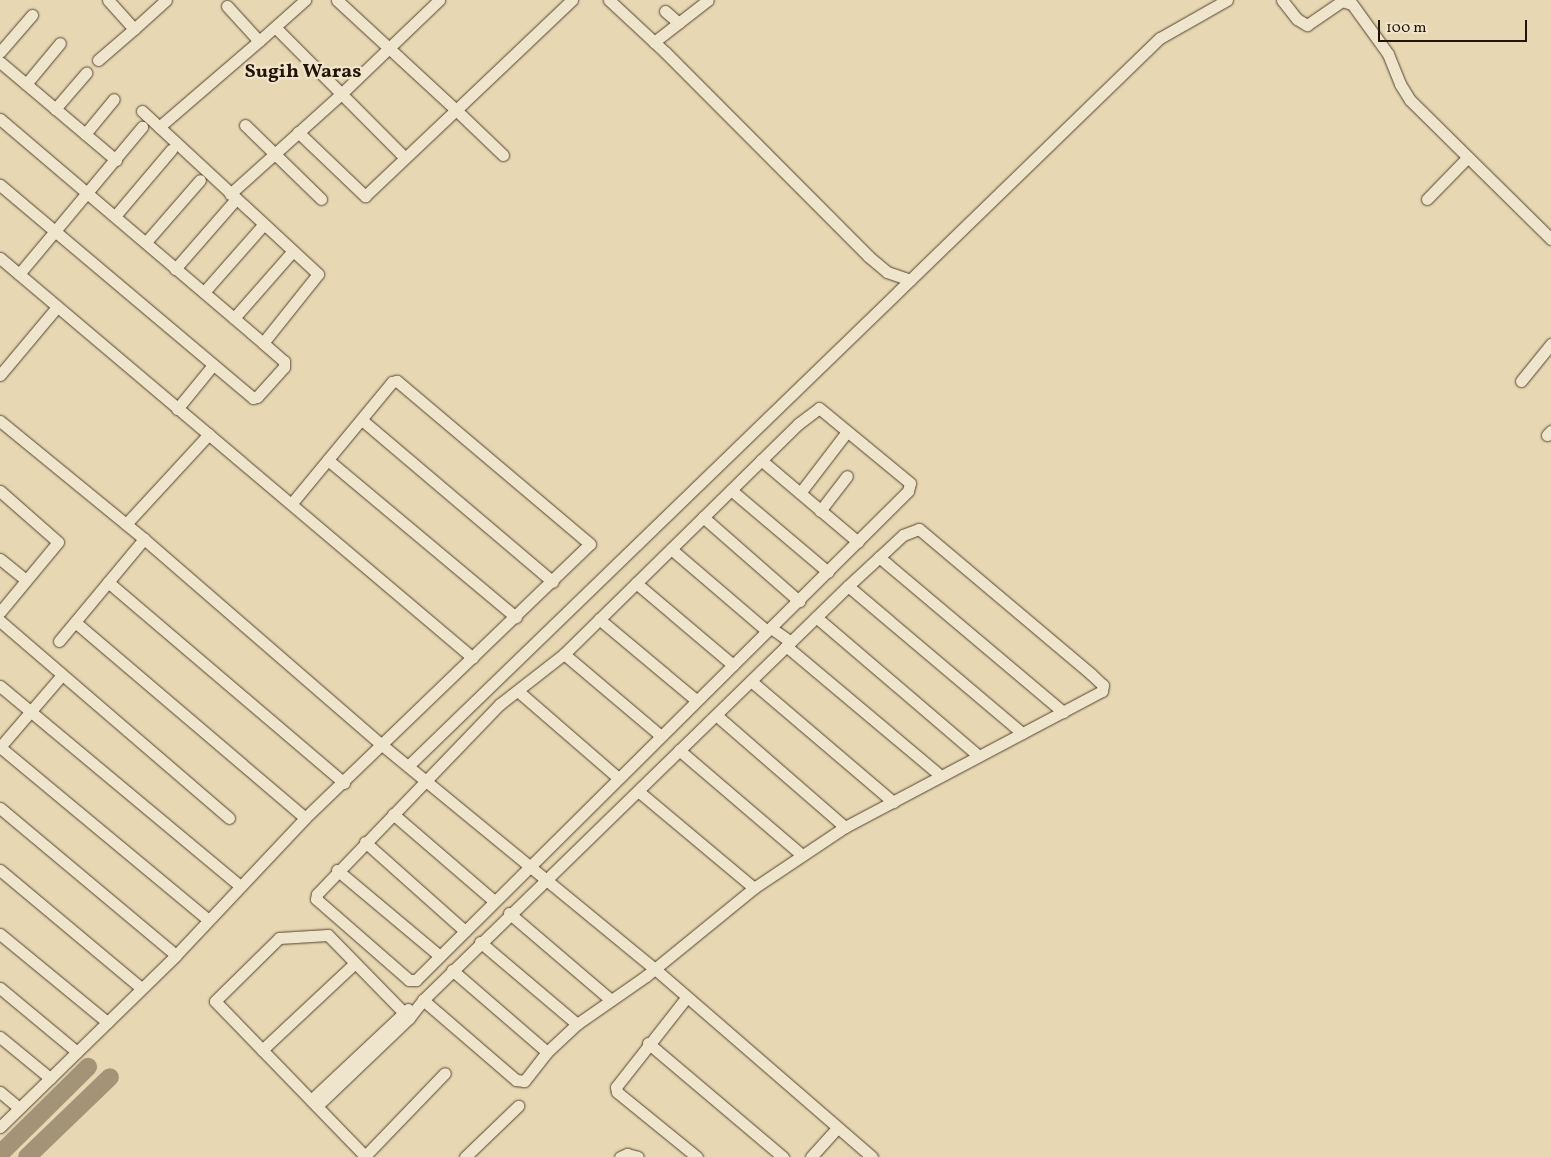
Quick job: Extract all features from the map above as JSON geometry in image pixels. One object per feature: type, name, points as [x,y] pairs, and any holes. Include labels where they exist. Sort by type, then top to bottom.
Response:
[{"type":"street","points":[[108,0],[134,29]]},
{"type":"street","points":[[98,60],[134,29],[153,4],[166,0]]},
{"type":"street","points":[[159,127],[276,28],[305,0]]},
{"type":"street","points":[[337,0],[503,155]]},
{"type":"street","points":[[175,268],[233,196],[273,153],[341,94],[440,0]]},
{"type":"street","points":[[298,132],[365,196],[572,0]]},
{"type":"street","points":[[609,0],[665,52],[868,256],[903,278]]},
{"type":"street","points":[[407,765],[903,278],[1160,38],[1227,0]]},
{"type":"street","points":[[1282,0],[1297,19],[1307,25],[1342,1],[1349,2],[1378,39],[1393,66],[1397,79],[1414,104],[1467,158],[1551,238]]},
{"type":"street","points":[[655,43],[702,2]]},
{"type":"street","points":[[227,6],[259,41]]},
{"type":"street","points":[[665,11],[679,23]]},
{"type":"street","points":[[0,52],[32,15]]},
{"type":"street","points":[[276,28],[402,154]]},
{"type":"street","points":[[26,84],[60,43]]},
{"type":"street","points":[[0,62],[116,160]]},
{"type":"street","points":[[56,109],[86,73]]},
{"type":"street","points":[[85,134],[114,99]]},
{"type":"street","points":[[142,111],[318,276],[263,343]]},
{"type":"street","points":[[0,120],[146,242],[263,343],[284,364],[255,399],[0,185]]},
{"type":"street","points":[[244,125],[320,199]]},
{"type":"street","points":[[19,274],[89,194],[142,128]]},
{"type":"street","points":[[115,216],[171,150]]},
{"type":"street","points":[[1427,199],[1467,158]]},
{"type":"street","points":[[146,242],[200,180]]},
{"type":"street","points":[[204,292],[263,225]]},
{"type":"street","points":[[234,318],[292,252]]},
{"type":"street","points":[[0,258],[473,658]]},
{"type":"street","points":[[0,375],[57,307]]},
{"type":"street","points":[[1521,381],[1551,344]]},
{"type":"street","points":[[177,409],[213,365]]},
{"type":"street","points":[[0,1127],[176,955],[239,885],[305,818],[344,783],[589,547],[588,539],[398,381],[392,382],[292,503]]},
{"type":"street","points":[[816,408],[910,483],[908,491],[770,630],[617,777],[531,866],[416,980],[409,980],[316,899],[317,894],[337,870],[500,704],[519,692],[564,654],[761,460],[816,408]]},
{"type":"street","points":[[0,420],[110,510],[382,745],[656,970],[872,1157]]},
{"type":"street","points":[[362,420],[553,582]]},
{"type":"street","points":[[126,524],[207,433]]},
{"type":"street","points":[[800,493],[846,433]]},
{"type":"street","points":[[328,460],[516,617]]},
{"type":"street","points":[[761,460],[858,542]]},
{"type":"street","points":[[820,511],[848,476]]},
{"type":"street","points":[[731,490],[828,572]]},
{"type":"street","points":[[0,491],[58,542],[0,612]]},
{"type":"street","points":[[703,518],[799,601]]},
{"type":"street","points":[[314,1103],[421,1002],[545,878],[908,530],[919,529],[1103,685],[1102,691],[845,827],[802,855],[754,888],[656,970],[577,1024],[547,1052],[524,1081],[518,1082],[421,1002]]},
{"type":"street","points":[[59,641],[144,539]]},
{"type":"street","points":[[671,548],[770,630],[789,643],[941,776]]},
{"type":"street","points":[[879,557],[1062,712]]},
{"type":"street","points":[[0,559],[26,580]]},
{"type":"street","points":[[108,582],[344,783]]},
{"type":"street","points":[[636,583],[733,665]]},
{"type":"street","points":[[848,586],[1022,732]]},
{"type":"street","points":[[816,617],[979,756]]},
{"type":"street","points":[[599,619],[696,700]]},
{"type":"street","points":[[0,621],[61,676],[229,818]]},
{"type":"street","points":[[74,622],[305,818]]},
{"type":"street","points":[[564,654],[660,735]]},
{"type":"street","points":[[61,676],[0,747],[207,919]]},
{"type":"street","points":[[751,681],[892,802]]},
{"type":"street","points":[[0,686],[239,885]]},
{"type":"street","points":[[519,692],[617,777]]},
{"type":"street","points":[[716,715],[845,827]]},
{"type":"street","points":[[679,750],[802,855]]},
{"type":"street","points":[[638,790],[754,888]]},
{"type":"street","points":[[0,808],[176,955]]},
{"type":"street","points":[[392,814],[494,902]]},
{"type":"street","points":[[365,842],[465,930]]},
{"type":"street","points":[[0,870],[141,988]]},
{"type":"street","points":[[337,870],[440,956]]},
{"type":"street","points":[[509,913],[611,1000]]},
{"type":"street","points":[[0,934],[107,1022]]},
{"type":"street","points":[[406,1015],[328,935],[279,938],[215,1001],[366,1157],[445,1073]]},
{"type":"street","points":[[480,942],[577,1024]]},
{"type":"street","points":[[262,1050],[355,962]]},
{"type":"street","points":[[452,970],[547,1052]]},
{"type":"street","points":[[0,988],[77,1052]]},
{"type":"street","points":[[685,997],[617,1081],[617,1092],[697,1157]]},
{"type":"street","points":[[0,1037],[50,1078]]},
{"type":"street","points":[[648,1043],[783,1157]]},
{"type":"street","points":[[0,1092],[19,1108]]},
{"type":"street","points":[[465,1157],[518,1106]]},
{"type":"street","points":[[811,1157],[837,1128]]},
{"type":"street","points":[[620,1157],[627,1154],[638,1157]]},
{"type":"waterway","points":[[0,1154],[88,1067]]},
{"type":"waterway","points":[[27,1157],[110,1077]]},
{"type":"district","name":"Sugih Waras","points":[[303,72]]}]
